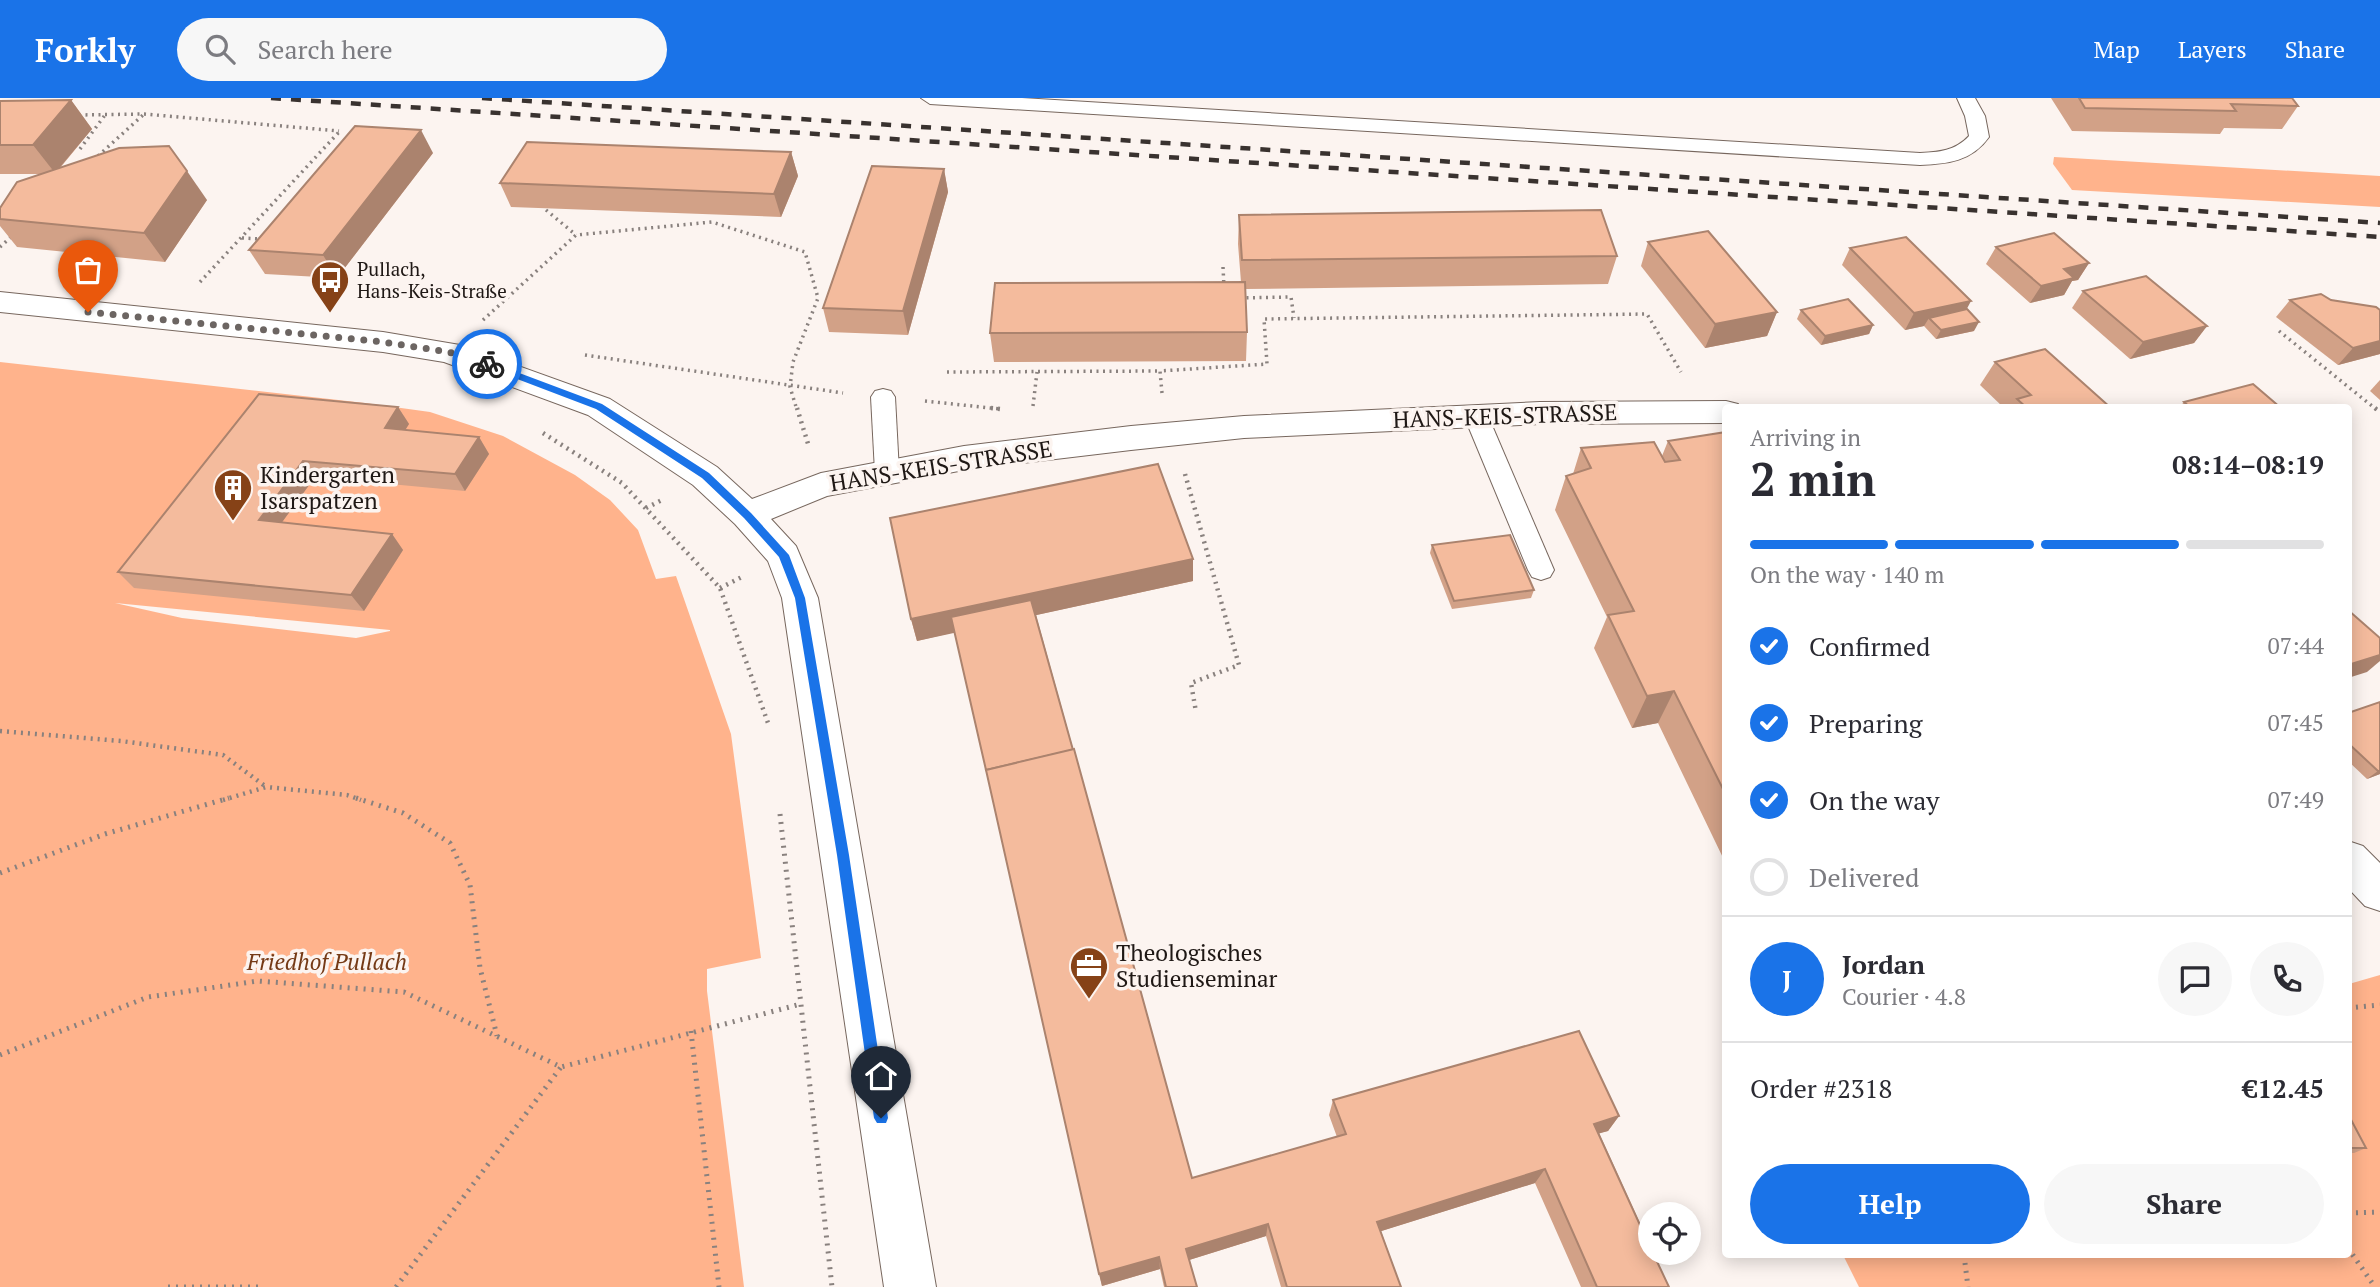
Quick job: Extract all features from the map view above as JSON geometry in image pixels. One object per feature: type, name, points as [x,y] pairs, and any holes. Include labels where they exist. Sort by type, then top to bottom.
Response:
[{"type":"street","points":[[0,302],[383,342],[449,352],[599,407],[705,476],[747,515],[783,555],[800,598],[910,1287]]},
{"type":"street","name":"HANS-KEIS-STRASSE","points":[[747,515],[821,485],[887,472],[964,458],[1174,434],[1244,427],[1476,416],[1715,412]]},
{"type":"street","points":[[2352,863],[2380,892]]},
{"type":"lane","points":[[930,98],[1920,159],[1952,157],[1971,148],[1979,137],[1975,116],[1966,98]]},
{"type":"lane","points":[[883,397],[887,472]]},
{"type":"lane","points":[[1476,416],[1541,570]]},
{"type":"path","points":[[92,162],[144,114]]},
{"type":"path","points":[[79,115],[144,114],[340,131],[167,318]]},
{"type":"path","points":[[80,149],[105,115]]},
{"type":"path","points":[[297,178],[311,178]]},
{"type":"path","points":[[546,210],[576,235]]},
{"type":"path","points":[[449,352],[576,235],[712,222],[805,252],[818,298],[793,362],[790,387],[821,485]]},
{"type":"path","points":[[0,247],[20,228]]},
{"type":"path","points":[[241,238],[263,239]]},
{"type":"path","points":[[1223,267],[1225,298]]},
{"type":"path","points":[[1238,298],[1291,297],[1294,318]]},
{"type":"path","points":[[947,372],[1160,371],[1267,364],[1264,319],[1647,314],[1715,412]]},
{"type":"path","points":[[2279,331],[2380,412]]},
{"type":"path","points":[[1160,371],[1162,393]]},
{"type":"path","points":[[1032,407],[1037,372]]},
{"type":"path","points":[[541,432],[622,483],[720,588],[771,733]]},
{"type":"path","points":[[1174,434],[1239,665],[1191,683],[1196,712]]},
{"type":"path","points":[[0,731],[121,741],[223,755],[265,787]]},
{"type":"path","points":[[0,873],[105,834],[265,787],[347,795],[403,813],[450,843],[470,885],[480,968],[498,1037]]},
{"type":"path","points":[[779,801],[832,1287]]},
{"type":"path","points":[[0,1055],[148,997],[258,981],[404,992],[561,1067]]},
{"type":"path","points":[[396,1287],[561,1067],[801,1004]]},
{"type":"path","points":[[2352,1008],[2380,1005]]},
{"type":"path","points":[[691,1031],[719,1287]]},
{"type":"path","points":[[2352,1213],[2380,1212]]},
{"type":"path","points":[[2352,1254],[2375,1287]]},
{"type":"path","points":[[1964,1258],[1968,1287]]},
{"type":"path","points":[[167,1287],[260,1287]]},
{"type":"green space","points":[[2054,157],[2380,176],[2380,207],[2072,190],[2053,164]]},
{"type":"green space","name":"Friedhof Pullach","points":[[0,362],[430,412],[503,436],[575,475],[610,500],[638,530],[656,579],[676,576],[731,734],[761,958],[707,969],[707,991],[744,1287],[0,1287]],"holes":[[[115,603],[390,630],[356,638],[182,618]]]},
{"type":"green space","points":[[2380,975],[2380,1287],[1859,1287],[1844,1258],[2352,1258],[2352,983]]},
{"type":"building","points":[[2079,98],[2292,98],[2298,106],[2231,104],[2236,111],[2085,108]]},
{"type":"building","points":[[71,100],[33,145],[0,145],[0,101]]},
{"type":"building","points":[[355,126],[421,130],[323,255],[249,250]]},
{"type":"building","points":[[527,142],[791,152],[774,194],[500,183]]},
{"type":"building","points":[[169,146],[187,171],[144,233],[0,219],[0,208],[17,182],[119,148]]},
{"type":"building","points":[[872,166],[944,169],[903,311],[823,308]]},
{"type":"building","points":[[1601,210],[1617,256],[1242,260],[1239,215]]},
{"type":"building","points":[[1708,231],[1777,312],[1715,324],[1648,242]]},
{"type":"building","points":[[2054,233],[2089,263],[2064,269],[2074,278],[2041,286],[1996,247]]},
{"type":"building","points":[[1906,237],[1971,301],[1914,313],[1850,248]]},
{"type":"building","points":[[2146,276],[2207,326],[2143,342],[2083,291]]},
{"type":"building","points":[[1245,282],[1247,332],[990,333],[995,283]]},
{"type":"building","points":[[2321,294],[2331,300],[2376,307],[2380,310],[2380,341],[2353,348],[2290,300]]},
{"type":"building","points":[[1848,299],[1873,325],[1825,336],[1801,310]]},
{"type":"building","points":[[1967,309],[1979,322],[1941,330],[1929,318]]},
{"type":"building","points":[[2045,349],[2107,404],[2023,404],[2017,399],[2031,395],[1995,362]]},
{"type":"building","points":[[2253,384],[2276,404],[2186,404],[2184,402]]},
{"type":"building","name":"Kindergarten Isarspatzen","points":[[259,394],[398,407],[385,428],[479,437],[455,474],[303,461],[259,520],[392,534],[351,595],[118,572]]},
{"type":"building","points":[[1722,433],[1722,787],[1674,691],[1647,696],[1608,615],[1634,611],[1566,476],[1591,468],[1581,448],[1654,442],[1665,462],[1680,460],[1668,441]]},
{"type":"building","points":[[1158,464],[1193,559],[911,619],[890,518]]},
{"type":"building","points":[[1510,535],[1534,590],[1454,601],[1432,545]]},
{"type":"building","points":[[1031,600],[1073,750],[986,770],[951,617]]},
{"type":"building","points":[[2352,614],[2380,638],[2380,655],[2352,664]]},
{"type":"building","points":[[2380,702],[2380,771],[2352,747],[2352,712]]},
{"type":"building","name":"Theologisches Studienseminar","points":[[1074,749],[1192,1178],[1346,1134],[1333,1100],[1579,1031],[1619,1116],[1594,1124],[1638,1221],[1638,1265],[1659,1265],[1669,1287],[1597,1287],[1545,1169],[1377,1222],[1401,1287],[1287,1287],[1268,1224],[1186,1249],[1197,1287],[1166,1287],[1159,1257],[1099,1274],[986,770]]},
{"type":"building","points":[[2352,1122],[2366,1148],[2352,1148]]},
{"type":"railway","points":[[271,98],[2380,237]]},
{"type":"railway","points":[[482,98],[2380,223]]},
{"type":"way so far","points":[[88,312],[383,342],[449,352],[487,364]]},
{"type":"place","name":"Pullach, Hans-Keis-Straße","points":[[330,314]]},
{"type":"place","name":"Kindergarten Isarspatzen","points":[[233,522]]},
{"type":"place","name":"Theologisches Studienseminar","points":[[1089,1000]]},
{"type":"route","points":[[487,364],[599,407],[705,476],[747,515],[783,555],[800,598],[843,855],[881,1118]]}]
